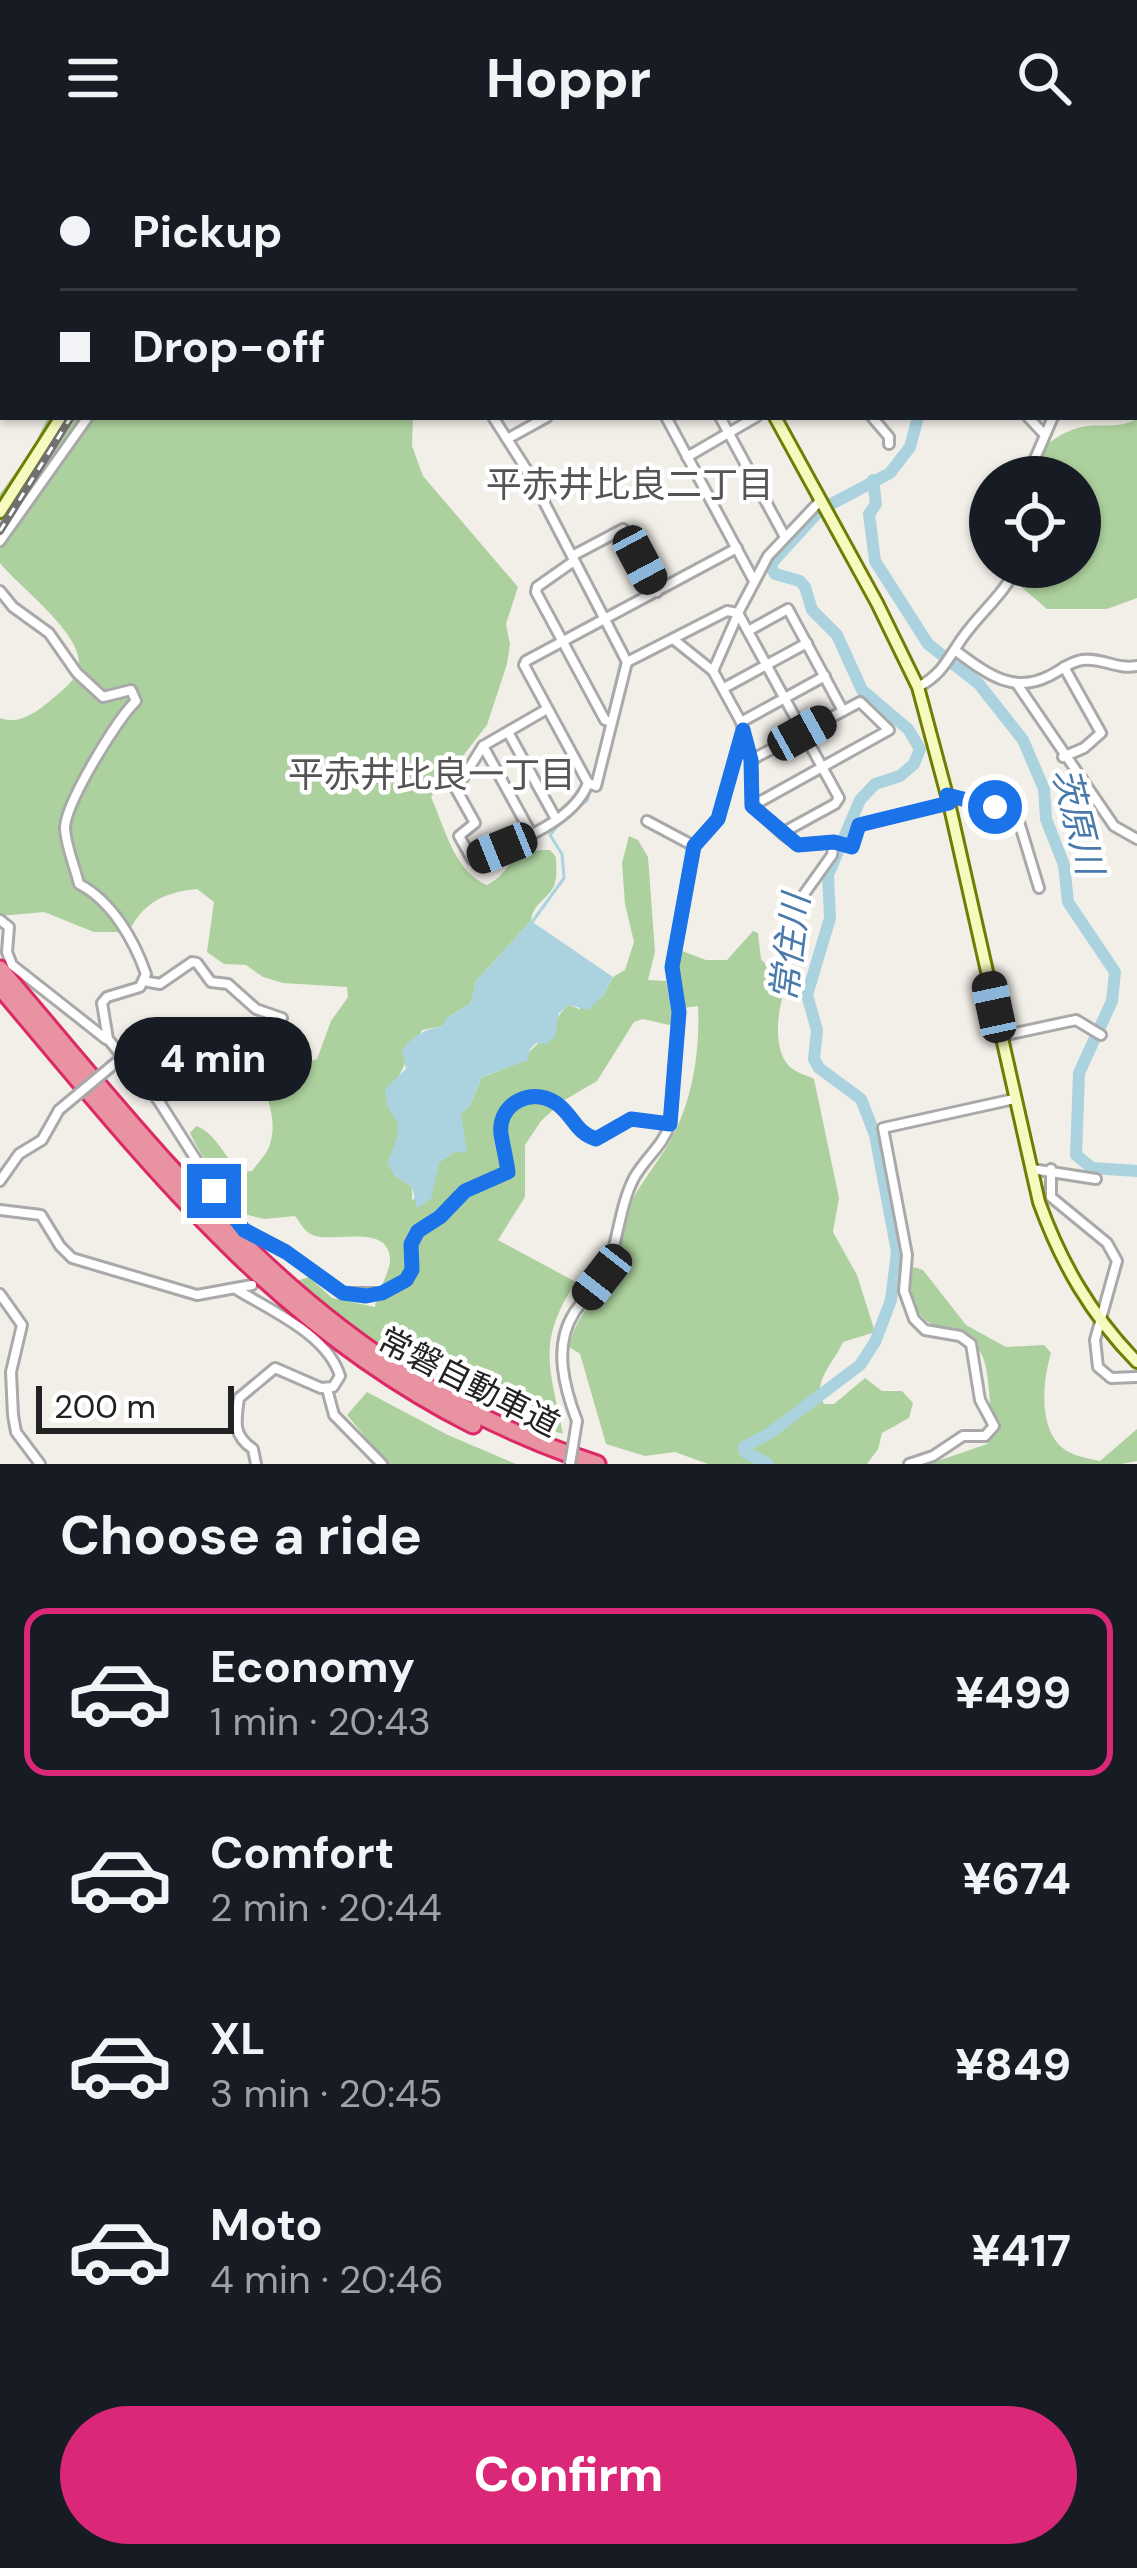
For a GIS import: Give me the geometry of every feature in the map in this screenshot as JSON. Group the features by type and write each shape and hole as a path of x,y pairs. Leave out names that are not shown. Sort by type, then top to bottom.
{"highway":[{"name":"常磐自動車道","path":"0,969 210,1212 326,1320 395,1370 476,1416 597,1464"},
{"name":"常磐自動車道","path":"0,987 182,1200 290,1306 354,1356 418,1396 473,1426 567,1464"}],"main road":[{"path":"0,512 59,420"},
{"path":"777,420 918,687 948,799 1030,1168 1056,1248 1080,1293 1137,1362"}],"street":[{"path":"0,541 86,420"},
{"path":"495,420 627,662"},
{"path":"507,439 542,420"},
{"path":"668,420 754,580"},
{"path":"722,420 786,538"},
{"path":"687,457 751,420"},
{"path":"875,420 889,437 889,444"},
{"path":"1031,420 1044,434"},
{"path":"1035,456 1051,420"},
{"path":"713,671 768,556 823,505"},
{"path":"608,722 537,587 623,529 657,592"},
{"path":"590,784 524,665 526,661 737,548"},
{"path":"918,687 946,666 1003,588"},
{"path":"0,591 13,608 49,633 77,674 104,697 131,690 135,694 136,701 89,769 65,829 80,884 96,892 115,915 146,974 140,987 107,997 102,1004 108,1040"},
{"path":"748,632 788,608 843,711"},
{"path":"547,709 483,746 456,789 475,823 459,836 472,859 545,830 582,798 627,662 727,610 738,613 838,798 782,833"},
{"path":"673,639 713,671 742,726 751,760 752,806 798,845 852,847 859,825 948,799 988,807 1013,802 1039,888"},
{"path":"724,688 807,644"},
{"path":"956,652 993,679 1017,685 1084,660 1137,666"},
{"path":"1063,758 1102,733 1064,667"},
{"path":"567,1464 577,1421 564,1378 564,1336 572,1315 602,1277 635,1175 665,1140 670,1124 679,1012 672,967 694,846 718,819 742,726 825,676"},
{"path":"1017,685 1114,826 1137,839"},
{"path":"751,760 860,702 889,730 752,806"},
{"path":"508,732 556,819"},
{"path":"483,746 532,836"},
{"path":"647,821 694,846"},
{"path":"802,897 840,843"},
{"path":"0,920 9,927 7,952 12,965 108,1040 158,1100 239,1227 350,1296 382,1293 406,1280 412,1270 411,1244 418,1231 465,1191 508,1172 500,1130 516,1101 530,1095 560,1106 583,1135 596,1139 631,1119 670,1124"},
{"path":"144,981 160,984 197,962 211,982 228,985 256,1009 282,1018 258,1048 195,1067 178,1088 158,1100"},
{"path":"1000,1036 1076,1020 1097,1032"},
{"path":"0,1180 19,1154 42,1140 59,1110 120,1058"},
{"path":"909,1464 934,1456 964,1436 985,1436 994,1426 980,1400 971,1344 960,1336 925,1330 914,1319 904,1291 907,1255 883,1128 1015,1099"},
{"path":"1030,1168 1096,1179"},
{"path":"1051,1169 1052,1197 1107,1243 1117,1261 1094,1352 1098,1367 1111,1378 1137,1377"},
{"path":"0,1210 41,1215 72,1258 197,1295 252,1285"},
{"path":"286,1274 306,1267"},
{"path":"236,1289 321,1347 340,1376 327,1389 275,1368 239,1398 236,1431 253,1449 256,1464"},
{"path":"0,1294 22,1325 11,1372 15,1426 40,1464"},
{"path":"327,1389 334,1415 382,1464"}],"green space":[{"path":"47,420 413,420 412,446 423,476 518,587 506,624 507,664 487,725 431,797 452,847 476,878 487,885 524,853 550,850 556,857 556,881 531,921 476,981 471,1003 447,1018 443,1026 422,1030 398,1078 402,1131 394,1175 412,1187 412,1201 439,1162 455,1152 461,1113 470,1106 482,1077 521,1058 569,1005 579,1009 603,996 613,977 625,970 634,942 622,863 629,836 638,840 648,857 655,952 648,980 666,981 674,1026 643,1019 634,1022 597,1081 541,1121 525,1145 525,1197 498,1240 576,1282 551,1339 551,1373 563,1434 504,1415 452,1381 404,1363 290,1283 309,1277 332,1298 375,1307 390,1261 388,1249 382,1242 361,1236 315,1236 295,1216 264,1219 244,1214 190,1133 196,1126 203,1129 242,1172 252,1171 268,1150 272,1130 269,1087 276,1078 317,1059 331,1021 348,997 347,987 283,983 246,965 224,964 207,952 214,902 197,889 156,901 129,932 94,932 44,912 0,916 0,718 20,719 39,710 68,685 79,665 71,639 0,563 0,494"},
{"path":"1137,420 1137,598 1107,609 1047,609 1022,588 1101,588 1101,456 1035,456 1060,436 1086,426"},
{"path":"753,931 758,933 761,959 786,986 779,1015 780,1048 791,1067 814,1079 839,1198 833,1232 857,1275 875,1332 843,1342 822,1380 821,1396 824,1404 834,1404 865,1378 882,1391 902,1391 913,1403 909,1418 882,1433 867,1464 708,1464 675,1452 645,1456 606,1444 580,1354 569,1347 583,1314 615,1267 626,1213 678,1126 689,1092 698,1006 683,1008 678,970 682,951 706,960 727,960"},
{"path":"914,1267 923,1270 966,1325 1006,1347 1044,1345 1051,1353 1045,1409 1060,1445 1100,1461 1137,1429 1137,1461 929,1464 987,1444 995,1426 980,1352 962,1336 923,1318 911,1287"},
{"path":"367,1392 516,1464 388,1464 347,1415"}],"water":[{"path":"531,921 613,977 588,1010 569,1005 559,1013 555,1037 547,1044 536,1043 528,1060 482,1077 470,1106 461,1113 467,1153 455,1152 439,1162 431,1199 417,1208 412,1187 394,1175 387,1163 398,1125 385,1089 406,1069 402,1050 419,1034 442,1026 471,1003 476,981"}],"waterway":[{"path":"490,420 523,472 621,661 608,716"},
{"name":"常住川","path":"768,1464 744,1447 860,1365 875,1342 891,1300 897,1252 875,1135 861,1099 819,1068 814,1059 817,1030 807,995 830,918 828,875 860,800 875,784 900,776 914,764 920,749 908,729 862,690 837,635 812,610 805,587 775,574 770,565 820,510 890,473 910,447 917,420"},
{"name":"茨原川","path":"873,480 876,504 869,514 875,561 928,644 979,684 1023,740 1044,789 1046,819 1064,865 1068,902 1115,972 1112,1001 1079,1073 1076,1155 1092,1168 1137,1171"},
{"path":"593,780 606,725"},
{"path":"575,808 587,801 591,789"},
{"path":"530,925 564,878 562,854 550,835 563,819"}],"railway":[{"path":"0,531 69,420"}],"district":[{"name":"平赤井比良二丁目","path":"630,484"},
{"name":"平赤井比良一丁目","path":"432,774"}],"route":[{"path":"214,1191 244,1230 286,1252 343,1293 366,1296 406,1280 412,1270 411,1244 418,1231 465,1191 508,1172 500,1130 516,1101 530,1095 545,1098 560,1106 583,1135 596,1139 631,1119 670,1124 679,1012 672,967 694,846 718,819 743,730 751,760 752,806 798,845 834,842 852,847 859,825 949,803 947,795 995,807"}]}
